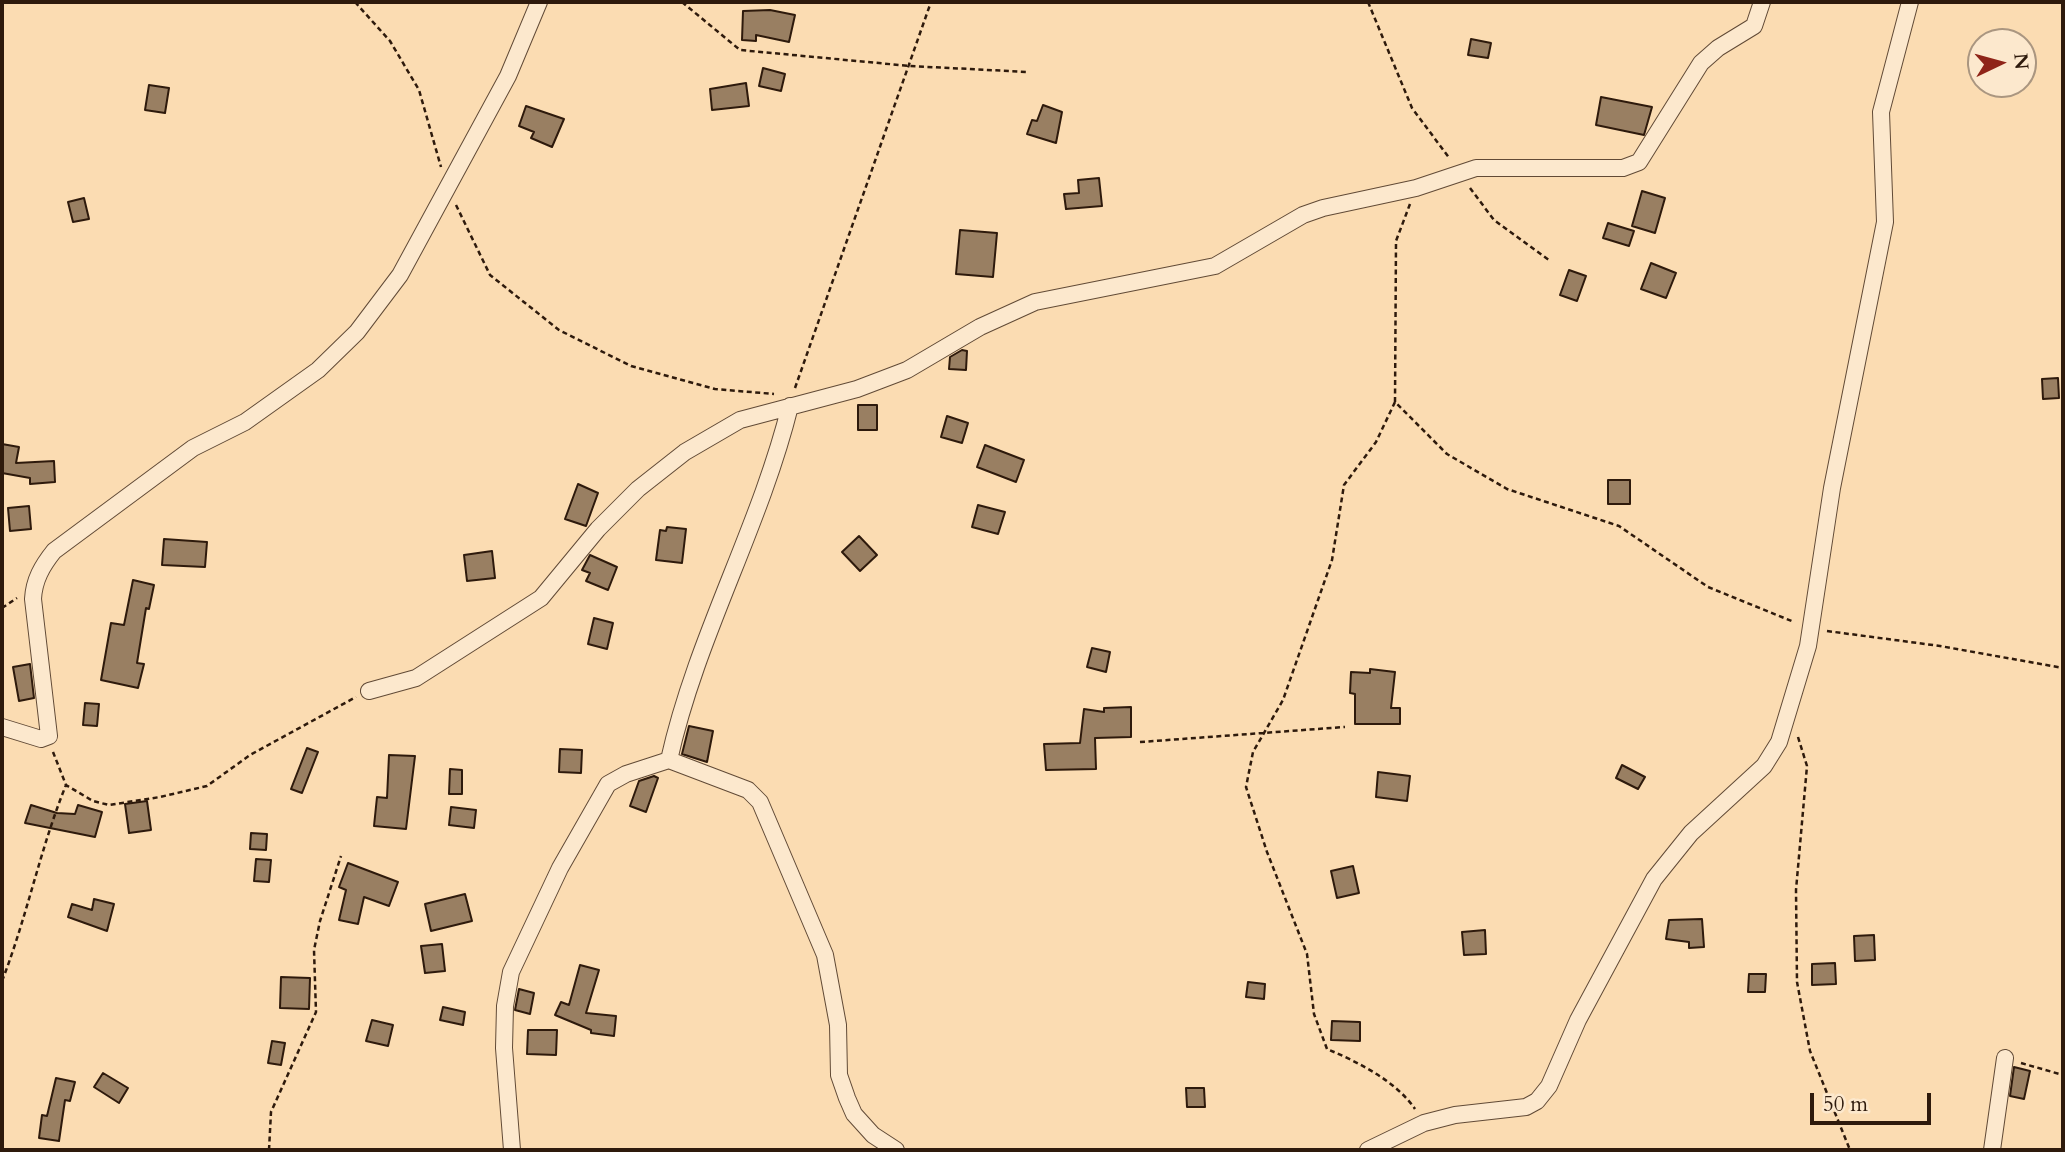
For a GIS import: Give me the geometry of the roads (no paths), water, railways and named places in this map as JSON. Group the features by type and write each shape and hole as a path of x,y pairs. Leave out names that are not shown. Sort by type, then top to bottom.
{"street":[{"path":"2,727 47,738 33,599 34,587 44,563 54,551 193,448 245,422 318,370 357,332 400,275 508,76 539,2"},
{"path":"369,691 416,678 541,598 606,521 639,489 685,452 740,420 791,400 858,389 907,370 980,327 1035,302 1107,285 1203,269 1258,243 1303,215 1416,188 1476,168 1623,167 1639,162 1701,63 1718,48 1754,26 1762,2"},
{"path":"1368,1150 1424,1123 1455,1115 1526,1107 1537,1101 1549,1086 1578,1020 1654,879 1691,833 1763,766 1779,742 1791,710 1811,628 1832,488 1885,222 1881,112 1910,2"},
{"path":"669,760 681,708 776,461 791,400"},
{"path":"512,1150 504,1048 505,1006 511,972 560,868 608,784 626,774 669,760 748,790 760,802 825,955 838,1025 839,1074 847,1098 854,1114 873,1135 896,1150"},
{"path":"1992,1150 2005,1058"}]}
